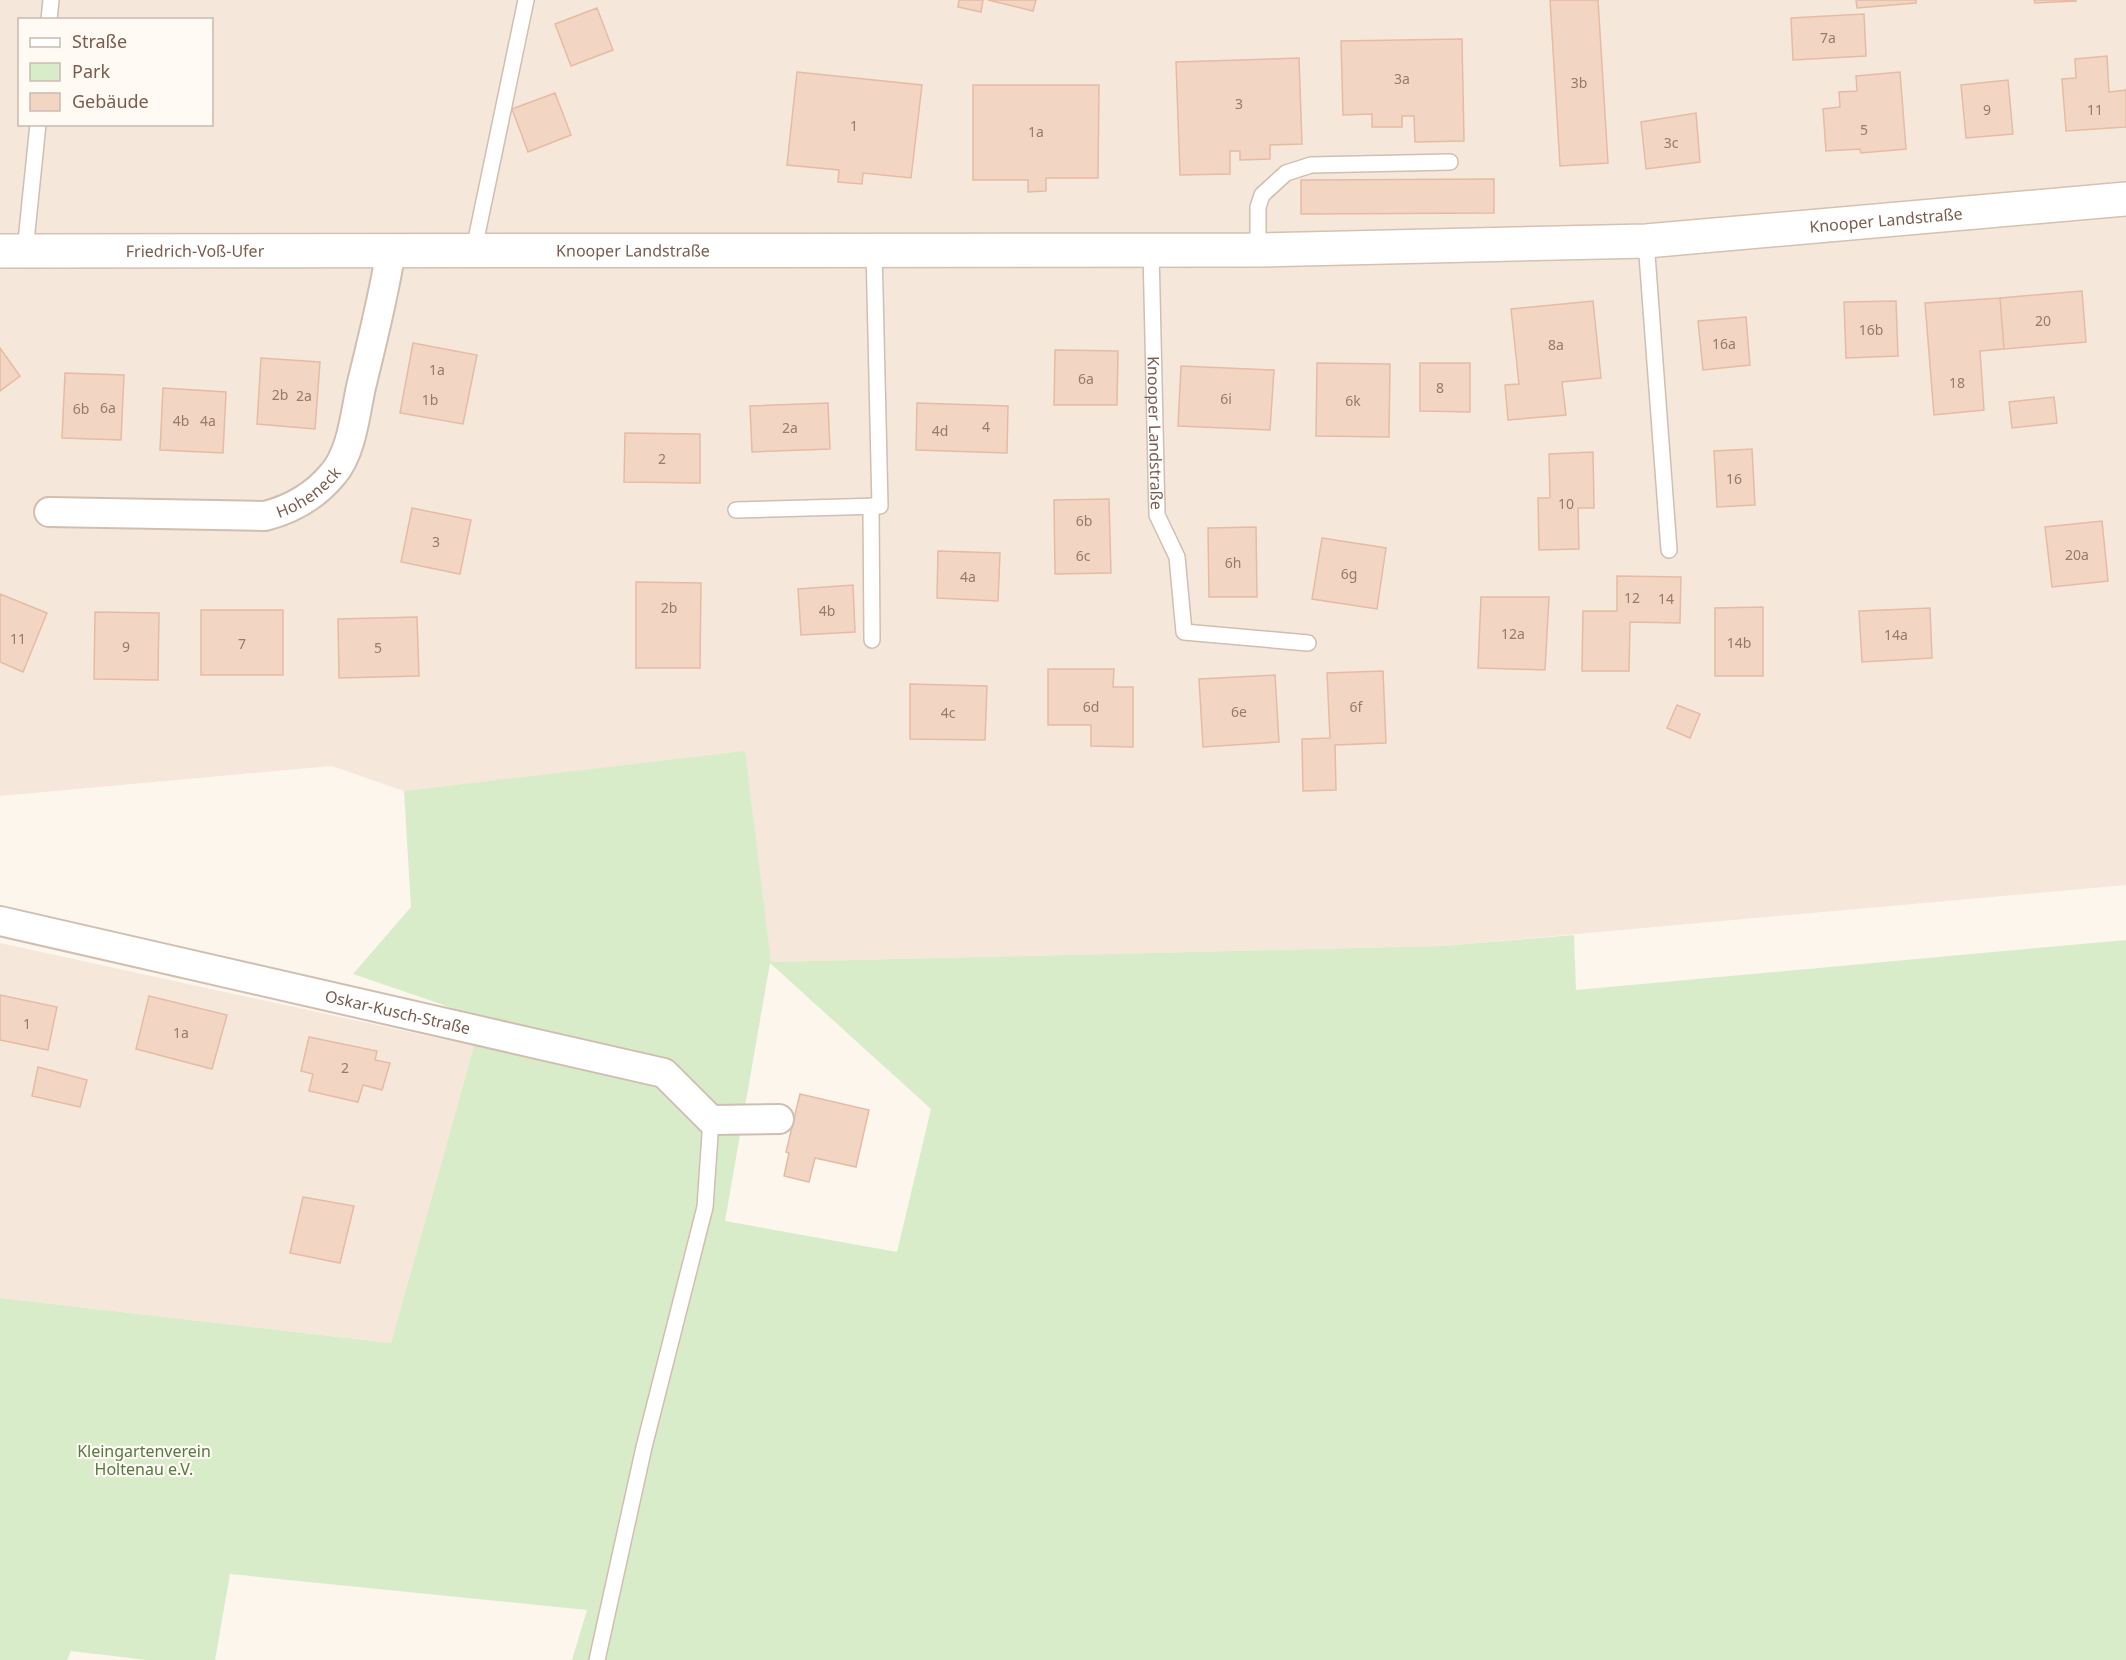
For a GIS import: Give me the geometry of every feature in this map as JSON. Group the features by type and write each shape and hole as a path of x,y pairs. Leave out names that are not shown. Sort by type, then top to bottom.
{"street":[{"name":"Knooper Landstraße","path":"391,249 1258,250 1646,241 2126,199"},
{"name":"Friedrich-Voß-Ufer","path":"12,251 391,249"},
{"name":"Hoheneck","path":"49,512 265,516 289,509 315,492 335,472 349,441 385,286 391,249"},
{"name":"Oskar-Kusch-Straße","path":"0,921 664,1073 711,1120"},
{"path":"711,1120 779,1119"}],"lane":[{"path":"49,18 51,0"},
{"path":"474,249 526,0"},
{"path":"12,251 38,126"},
{"path":"1258,250 1258,207 1262,195 1286,173 1311,165 1450,162"},
{"path":"1646,241 1669,550"},
{"path":"736,510 880,506 874,249"},
{"name":"Knooper Landstraße","path":"1151,250 1157,515 1177,557 1184,632 1308,643"},
{"path":"871,506 872,640"},
{"path":"597,1660 644,1447 705,1207 711,1120"}],"shaded area":[{"path":"0,0 2126,0 2126,885 1442,946 770,962 745,752 404,791 332,766 0,796"},
{"path":"0,943 474,1046 391,1343 0,1298"}],"green space":[{"name":"Kleingartenverein Holtenau e.V.","path":"745,751 771,962 1442,946 1574,935 1576,990 2126,940 2126,1660 572,1660 587,1610 230,1574 215,1660 147,1660 71,1651 67,1660 0,1660 0,1298 391,1343 474,1046 464,1012 353,974 411,907 404,791","holes":["770,963 931,1109 897,1252 725,1221"]}],"building":[{"path":"959,0 983,0 981,12 958,7"},
{"path":"988,0 1036,0 1033,11"},
{"path":"1550,0 1598,0 1608,163 1560,166"},
{"path":"1856,0 1916,0 1916,3 1857,8"},
{"path":"2034,0 2076,0 2076,1 2035,3"},
{"path":"597,8 613,50 571,66 555,24"},
{"path":"1864,14 1866,56 1793,60 1791,18"},
{"path":"1462,39 1464,141 1415,142 1414,116 1402,116 1402,127 1372,127 1372,114 1343,115 1341,41"},
{"path":"2107,56 2109,92 2126,90 2126,127 2066,131 2062,79 2076,78 2075,59"},
{"path":"1299,58 1302,144 1270,145 1270,159 1240,160 1240,151 1230,151 1230,174 1180,175 1176,62"},
{"path":"797,72 922,85 911,178 863,173 862,184 838,182 839,170 787,165"},
{"path":"1900,72 1906,149 1861,153 1860,149 1826,151 1823,109 1840,107 1839,92 1857,91 1856,76"},
{"path":"2008,80 2013,134 1966,138 1961,85"},
{"path":"973,85 1099,85 1098,178 1046,178 1046,191 1028,192 1028,180 973,180"},
{"path":"555,93 571,135 528,152 512,109"},
{"path":"1696,113 1700,162 1646,169 1641,122"},
{"path":"1494,179 1494,213 1301,214 1301,180"},
{"path":"2082,291 2086,342 2004,349 2000,298"},
{"path":"2000,298 2004,349 1980,351 1984,410 1934,415 1925,303"},
{"path":"1593,301 1601,378 1562,382 1566,415 1508,420 1505,385 1519,384 1511,309"},
{"path":"1896,301 1898,356 1846,358 1844,302"},
{"path":"1746,317 1750,365 1703,370 1698,321"},
{"path":"413,343 477,355 463,424 400,413"},
{"path":"0,348 20,376 0,391"},
{"path":"1055,350 1118,351 1117,405 1054,405"},
{"path":"261,358 320,362 315,429 257,424"},
{"path":"1317,363 1390,364 1389,437 1316,436"},
{"path":"1420,363 1470,363 1470,412 1420,411"},
{"path":"1181,366 1274,370 1270,430 1178,426"},
{"path":"65,373 124,375 121,440 62,438"},
{"path":"163,388 226,392 223,453 160,450"},
{"path":"2054,397 2057,423 2012,428 2009,402"},
{"path":"828,403 830,449 752,452 750,406"},
{"path":"917,403 1008,406 1007,453 916,450"},
{"path":"625,433 700,434 700,483 624,482"},
{"path":"1752,449 1755,505 1717,507 1714,451"},
{"path":"1593,452 1594,508 1578,508 1579,549 1539,550 1538,498 1550,498 1549,454"},
{"path":"1109,499 1111,573 1055,574 1054,500"},
{"path":"412,508 471,520 460,574 401,562"},
{"path":"2102,521 2108,581 2052,587 2045,527"},
{"path":"1256,527 1257,597 1209,597 1208,528"},
{"path":"1322,538 1386,548 1377,609 1312,599"},
{"path":"938,551 1000,553 998,601 937,598"},
{"path":"1617,576 1681,577 1680,623 1630,622 1629,671 1582,671 1583,611 1617,611"},
{"path":"636,582 701,583 700,668 636,668"},
{"path":"853,585 855,632 801,635 798,589"},
{"path":"0,594 47,613 23,672 0,662"},
{"path":"1481,597 1549,597 1545,670 1478,668"},
{"path":"1763,607 1763,676 1715,676 1715,608"},
{"path":"1930,608 1932,658 1862,662 1859,611"},
{"path":"201,610 283,610 283,675 201,675"},
{"path":"95,612 159,613 158,680 94,679"},
{"path":"417,617 419,676 339,678 338,619"},
{"path":"1048,669 1114,669 1113,687 1133,687 1133,747 1091,746 1091,725 1048,725"},
{"path":"1383,671 1386,743 1335,745 1336,790 1303,791 1302,739 1330,738 1327,673"},
{"path":"1275,675 1279,742 1203,747 1199,679"},
{"path":"910,684 987,686 985,740 910,739"},
{"path":"1677,705 1700,714 1690,738 1667,728"},
{"path":"0,995 57,1007 48,1050 0,1040"},
{"path":"149,996 227,1015 212,1069 136,1049"},
{"path":"309,1037 377,1051 375,1060 390,1063 382,1090 363,1085 358,1102 309,1091 313,1074 301,1071"},
{"path":"38,1067 87,1080 80,1107 32,1096"},
{"path":"800,1094 869,1110 856,1167 815,1158 809,1182 784,1176 789,1153 786,1152"},
{"path":"303,1197 354,1206 340,1263 290,1253"}]}
